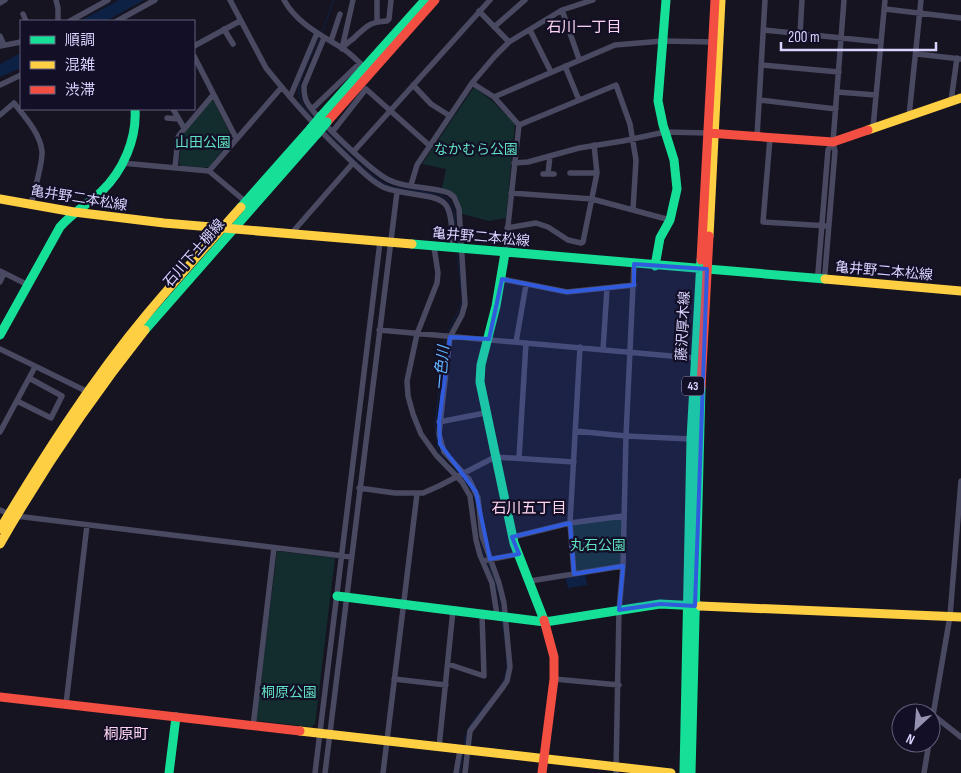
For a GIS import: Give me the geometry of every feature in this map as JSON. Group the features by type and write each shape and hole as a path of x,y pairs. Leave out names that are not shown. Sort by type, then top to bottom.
{"street":[{"path":"0,3 4,0"},
{"path":"56,0 58,20"},
{"path":"72,20 108,0"},
{"path":"119,20 155,0"},
{"path":"230,0 266,68 281,88 311,122 353,163 379,185 397,192 438,199 446,204 457,249 465,304 462,315 448,337 438,434 444,452 473,485 478,498 482,536 502,594 502,616"},
{"path":"284,0 294,14 366,68 312,109"},
{"path":"342,49 353,0"},
{"path":"377,0 378,22"},
{"path":"342,49 346,42 367,26 387,21 389,19 391,0"},
{"name":"石川下土棚線","path":"0,544 8,514 108,377 155,318 233,229 366,68 425,0"},
{"name":"石川下土棚線","path":"366,68 435,0"},
{"path":"354,151 490,0"},
{"path":"494,27 525,0"},
{"path":"412,185 414,172 430,146 472,83 490,61 509,42 562,10 584,1 593,0"},
{"path":"656,266 660,238 670,220 674,205 677,181 674,160 658,101 666,0"},
{"name":"藤沢厚木線","path":"711,134 715,0"},
{"name":"藤沢厚木線","path":"684,773 700,404 703,269 721,0"},
{"path":"757,137 765,0"},
{"path":"800,34 802,0"},
{"path":"821,280 818,272 825,226 828,150 832,142 836,109 844,0"},
{"path":"873,128 885,0"},
{"path":"910,116 921,0"},
{"path":"884,9 961,18"},
{"path":"562,10 579,59"},
{"path":"480,12 509,42"},
{"path":"23,14 26,20"},
{"path":"331,41 340,14"},
{"path":"195,45 240,21"},
{"path":"224,29 233,44"},
{"path":"530,30 551,72"},
{"path":"764,30 881,42"},
{"path":"0,36 2,45 20,42"},
{"path":"290,97 321,36"},
{"path":"321,36 304,86 306,99 312,109 354,151 388,180 443,190 454,197 459,209 457,249"},
{"path":"494,97 615,45 663,41 713,42"},
{"path":"917,54 959,58 951,101"},
{"path":"195,58 236,138"},
{"path":"762,65 839,72"},
{"path":"565,66 579,100"},
{"path":"0,85 20,75"},
{"path":"472,83 494,97 519,125 502,279 489,339 479,370 485,413 513,537 552,641 554,679 542,773"},
{"path":"519,125 616,84 626,109 636,160 633,210"},
{"path":"413,85 431,104 450,116"},
{"path":"209,171 281,88"},
{"path":"333,131 366,89 430,146"},
{"path":"837,92 876,95"},
{"path":"175,168 178,137 213,95"},
{"path":"514,163 528,162 594,145 665,132 832,142 961,98"},
{"path":"759,100 836,109"},
{"path":"0,115 14,103 31,127 40,144 42,155 31,205"},
{"path":"1,331 60,227 74,212 101,191 122,162 131,144 136,120 135,110"},
{"path":"174,110 184,128"},
{"path":"167,118 179,119"},
{"name":"石川下土棚線","path":"0,529 38,464 88,392 148,313 246,202 314,131"},
{"path":"770,138 763,222 825,226"},
{"path":"507,228 536,223 548,227 568,240 583,242 598,173 594,145"},
{"path":"548,174 550,156"},
{"path":"122,162 209,171 246,202"},
{"path":"290,235 353,163"},
{"path":"570,173 598,173"},
{"path":"315,773 342,596 352,557 378,330 397,192"},
{"path":"510,193 592,199 670,220"},
{"name":"亀井野二本松線","path":"0,199 128,220 961,291"},
{"path":"325,773 342,596 341,556 380,242"},
{"path":"434,247 438,273 437,283 417,334 407,380 410,404 418,426 428,445 443,464 457,476 470,496 476,540 508,635 509,674 503,687 472,726 456,773"},
{"path":"616,770 619,610 623,566 626,436 634,264"},
{"name":"藤沢厚木線","path":"691,773 691,439 694,358 703,269"},
{"path":"0,282 2,272 28,285"},
{"path":"502,279 567,292 634,285"},
{"path":"516,342 526,284"},
{"path":"603,350 607,288"},
{"path":"378,330 694,358"},
{"path":"519,458 526,342"},
{"path":"574,574 570,523 580,347"},
{"path":"0,349 88,392"},
{"path":"0,432 35,367"},
{"path":"17,401 51,418 62,396 29,378"},
{"path":"439,422 485,413"},
{"path":"575,431 691,439"},
{"path":"359,488 416,494 428,491 495,457 574,462"},
{"path":"935,703 950,616 961,481"},
{"path":"383,773 416,494"},
{"path":"8,514 352,557"},
{"path":"513,537 570,523 624,516"},
{"path":"66,704 87,525"},
{"path":"253,727 274,548"},
{"path":"482,561 519,554"},
{"path":"530,582 623,566"},
{"path":"342,596 545,622 660,604 961,617"},
{"path":"439,747 454,610"},
{"path":"448,664 484,676 482,614"},
{"path":"394,678 446,685"},
{"path":"554,679 619,685"},
{"path":"0,697 543,759 616,770 671,773"},
{"path":"169,773 176,717"},
{"path":"941,721 961,737"},
{"path":"464,750 465,773"},
{"path":"924,773 927,753"}],"highlighted area":[{"path":"634,264 707,269 695,606 660,604 619,610 623,566 574,574 570,523 512,537 519,554 490,559 476,492 440,444 439,422 450,337 489,339 502,279 567,292 634,285"}],"green space":[{"name":"なかむら公園","path":"474,87 491,100 515,124 506,218 489,221 462,214 456,198 442,188 446,169 422,164"},
{"name":"山田公園","path":"211,101 214,101 232,138 209,167 201,168 180,165 182,134"},
{"name":"丸石公園","path":"623,516 623,566 574,574 570,523"},
{"name":"桐原公園","path":"277,551 335,558 315,724 311,727 258,721 256,719"}],"water":[{"path":"119,0 144,0 108,20 82,20"},
{"path":"20,54 20,68 0,77 0,64"},
{"path":"585,572 587,585 568,588 565,576"}],"waterway":[{"name":"一色川","path":"322,32 334,0"},
{"name":"一色川","path":"314,117 302,104 299,88 306,66 320,38"},
{"name":"一色川","path":"325,129 356,161 382,182 397,188 440,195 447,198 454,209 457,244"},
{"name":"一色川","path":"457,253 462,296"},
{"name":"一色川","path":"447,333 462,300"},
{"name":"一色川","path":"445,339 435,424 438,450 446,462"},
{"name":"一色川","path":"451,466 459,474"},
{"name":"一色川","path":"462,476 471,489"},
{"name":"一色川","path":"473,493 485,557"},
{"name":"一色川","path":"488,563 498,592"},
{"name":"一色川","path":"499,596 501,612"},
{"name":"一色川","path":"464,746 470,725 497,692 506,672 507,653 502,621"},
{"name":"一色川","path":"460,773 463,753"}],"traffic: fast":[{"path":"321,116 425,0"},
{"path":"655,266 660,238 670,220 677,189 674,160 658,101 666,0"},
{"path":"0,335 60,227 101,192 116,174 131,143 134,132 135,110"},
{"path":"311,128 321,116"},
{"path":"317,134 327,122"},
{"path":"241,207 311,128"},
{"path":"145,330 317,134"},
{"path":"412,244 825,279"},
{"path":"505,253 496,306 481,365 480,382 514,543 544,620"},
{"path":"684,773 691,439 701,260"},
{"path":"691,773 701,387"},
{"path":"337,596 545,622 660,604 700,606"},
{"path":"169,773 176,717"}],"traffic: slow":[{"path":"709,236 721,0"},
{"path":"868,130 961,98"},
{"path":"0,199 74,212 164,223 412,244"},
{"path":"0,529 52,445 88,391 127,338 241,207"},
{"path":"825,279 961,291"},
{"path":"0,544 68,434 145,330"},
{"path":"700,606 961,617"},
{"path":"300,731 671,773"}],"traffic: jam":[{"path":"327,122 435,0"},
{"path":"701,260 715,0"},
{"path":"708,133 833,142 868,130"},
{"path":"701,387 709,236"},
{"path":"542,773 554,679 554,657 544,620"},
{"path":"0,697 300,731"}],"district":[{"name":"石川一丁目","path":"584,27"},
{"name":"石川五丁目","path":"529,508"},
{"name":"桐原町","path":"126,734"}]}
